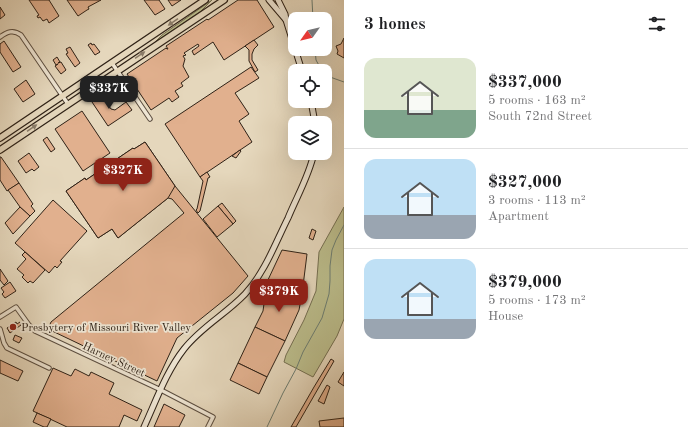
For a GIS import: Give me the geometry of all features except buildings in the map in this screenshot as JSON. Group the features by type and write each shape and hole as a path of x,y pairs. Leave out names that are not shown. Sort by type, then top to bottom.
{"main road":[{"path":"0,138 206,0"},
{"path":"0,150 224,0"},
{"path":"269,0 286,20"},
{"path":"278,0 283,8 300,64"},
{"path":"144,427 172,367 187,345 200,332 238,301 257,280 267,263 307,175 312,160"}],"street":[{"path":"0,37 12,31 21,35 68,104"},
{"path":"112,63 150,119"},
{"name":"Harney Street","path":"0,317 16,307 35,331 161,390 213,417 208,427"},
{"path":"0,329 5,346 49,368"}],"green space":[{"path":"212,0 200,12 154,43 162,35"},
{"path":"344,207 344,319 337,336 313,377 284,362 316,291 319,252"}],"waterway":[{"path":"312,0 313,12"},
{"path":"316,56 318,64"},
{"path":"332,78 344,82"},
{"path":"267,427 303,352 322,318 329,294 332,250 344,225"}],"place":[{"name":"Presbytery of Missouri River Valley","path":"13,327"}]}
